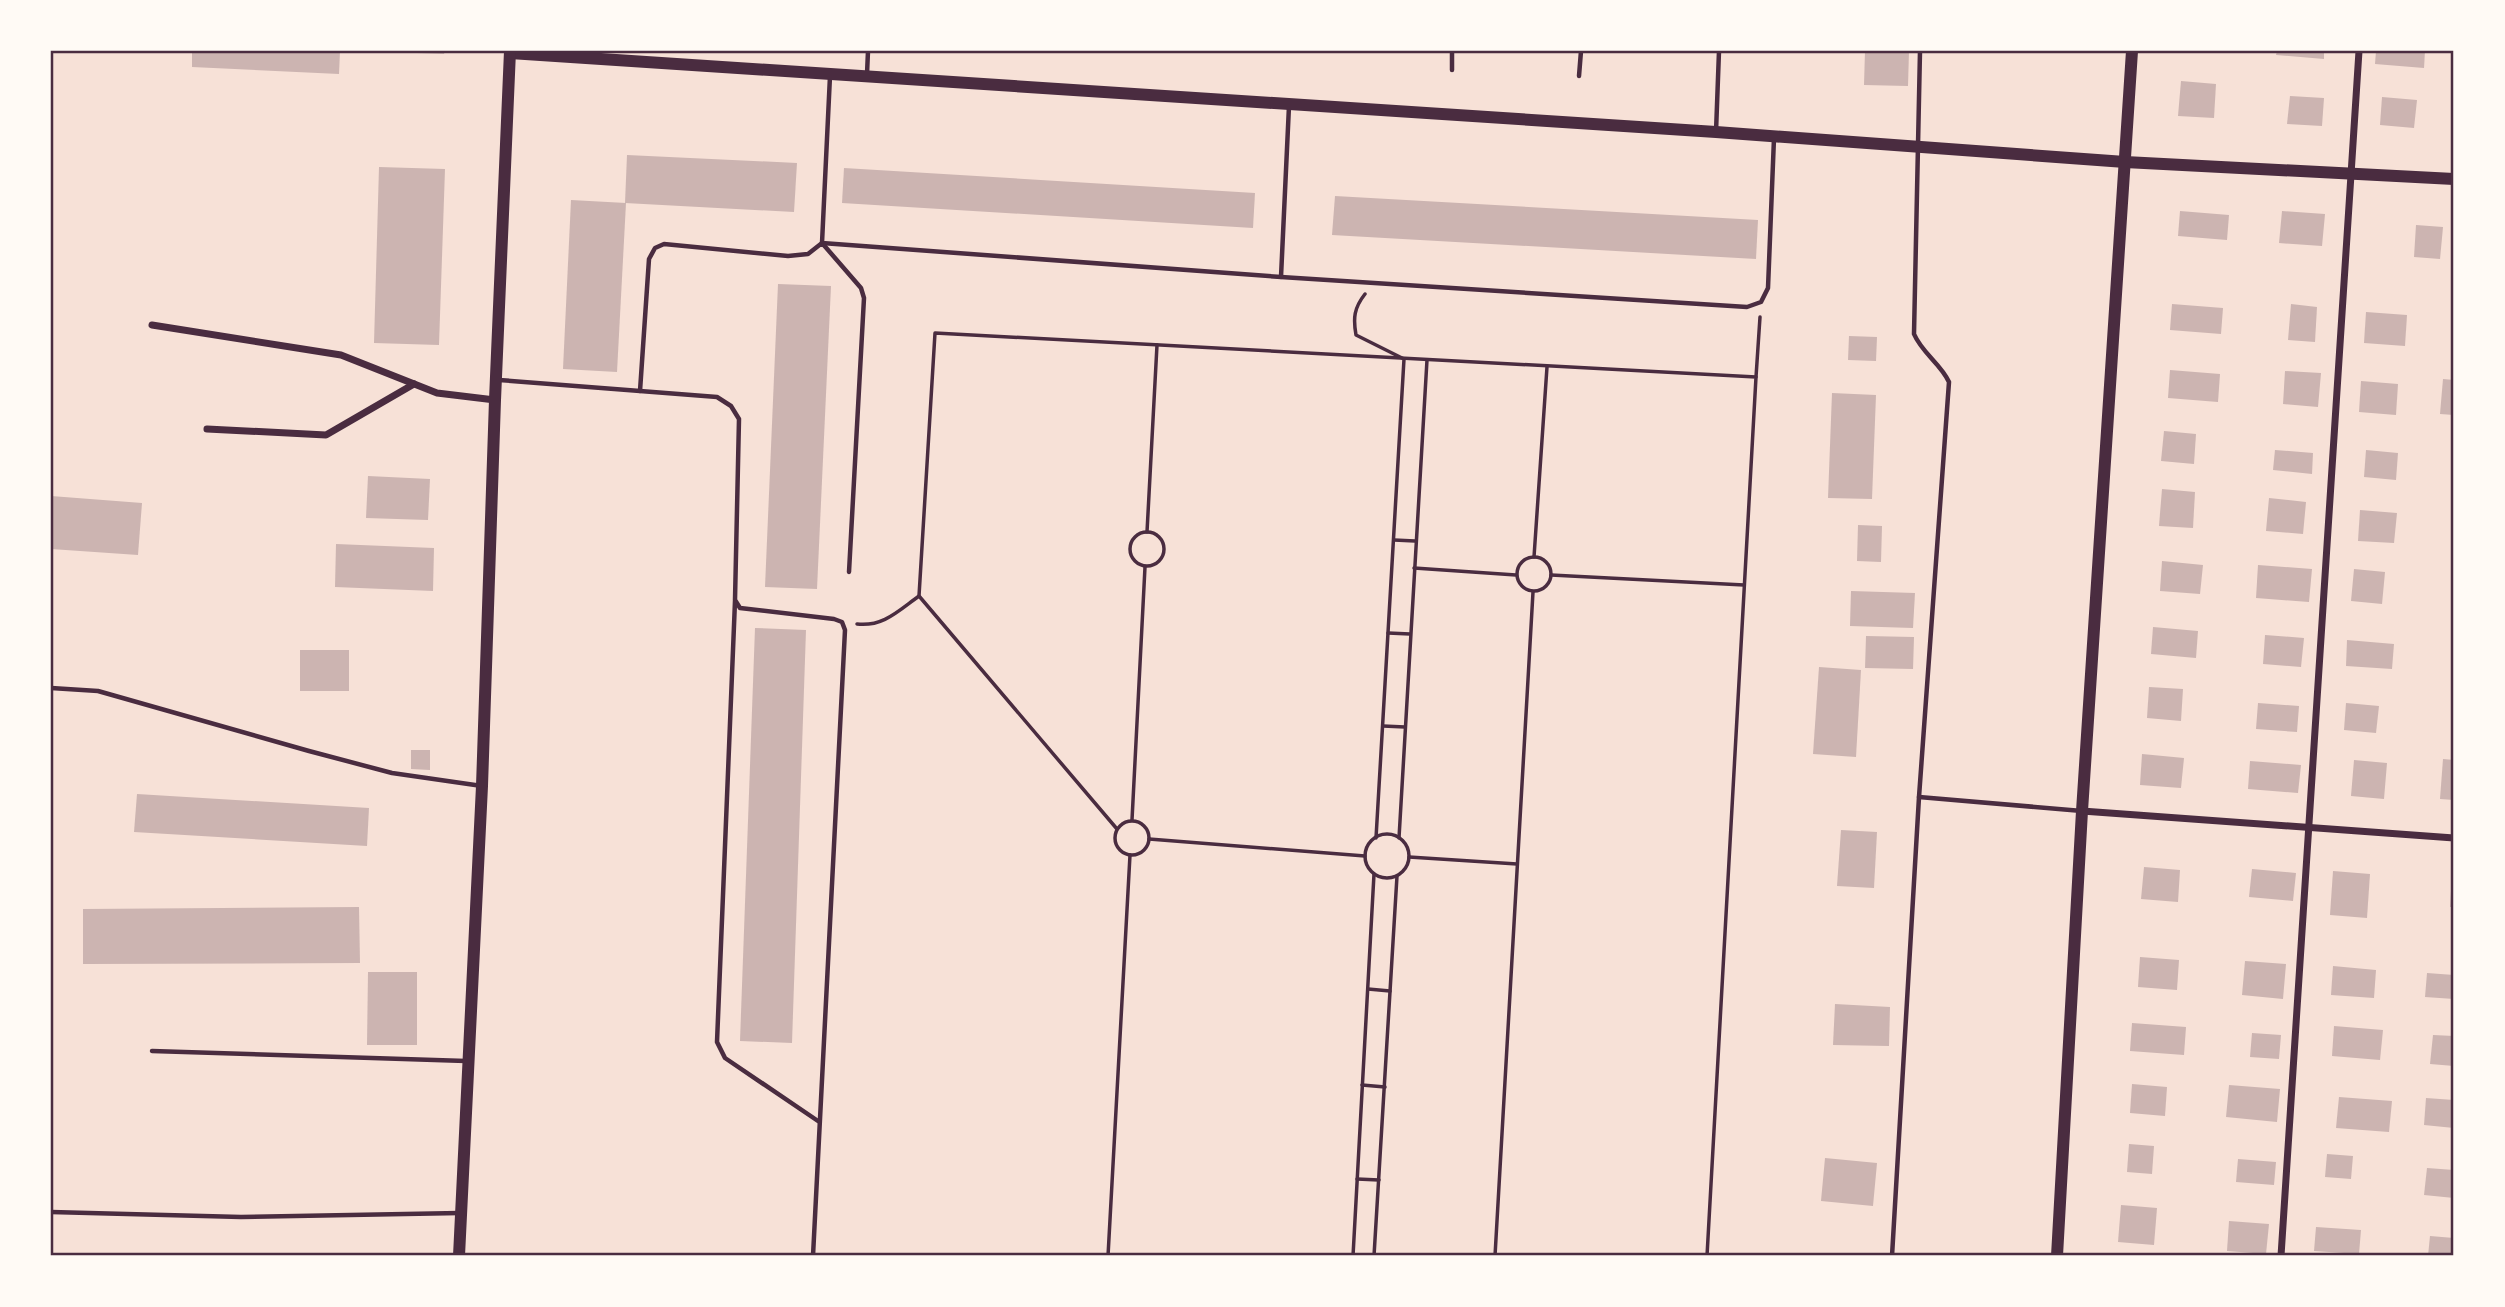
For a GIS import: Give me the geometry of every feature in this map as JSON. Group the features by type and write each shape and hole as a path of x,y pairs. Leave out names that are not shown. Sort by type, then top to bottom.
{"street":[{"path":"2057,1256 2082,811 2132,51"},
{"path":"2281,1256 2359,51"},
{"path":"459,1256 482,786 510,52 1716,132 2124,162 2454,179"},
{"path":"152,325 341,355 437,393 495,400"},
{"path":"207,429 326,435 414,384"},
{"path":"2082,811 2454,838"}],"lane":[{"path":"867,75 868,51"},
{"path":"1452,51 1452,70"},
{"path":"1579,76 1581,51"},
{"path":"1716,132 1720,51"},
{"path":"1892,1256 1919,797 1949,382 1919,345 1914,334 1920,51"},
{"path":"830,74 822,243 861,288 864,298 849,572"},
{"path":"1281,277 1290,104"},
{"path":"640,391 649,260 655,248 664,244 788,256 808,254 822,243 1281,277 1747,307 1761,302 1768,288 1774,137"},
{"path":"497,379 716,397 731,406 739,419 735,600 717,1042 725,1058 819,1122"},
{"path":"735,600 740,608 750,610 834,619 842,622 845,630 813,1256"},
{"path":"51,688 98,691 393,773 482,786"},
{"path":"1919,797 2082,811"},
{"path":"152,1051 468,1061"},
{"path":"51,1212 241,1217 461,1213"}],"path":[{"path":"1375,283 1357,304 1353,317 1356,335 1404,359"},
{"path":"1707,1256 1761,302"},
{"path":"1117,829 919,596 935,333 1756,377"},
{"path":"1147,532 1157,345"},
{"path":"1376,838 1404,359"},
{"path":"1399,838 1427,360"},
{"path":"1534,557 1547,366"},
{"path":"1147,532 1158,536 1164,550 1156,564 1146,566 1135,562 1129,551 1132,540 1147,532"},
{"path":"1394,540 1416,541"},
{"path":"1534,557 1545,561 1551,575 1548,586 1533,592 1520,584 1517,575 1520,564 1534,557"},
{"path":"1132,820 1146,566"},
{"path":"1414,568 1517,575"},
{"path":"1551,575 1744,585"},
{"path":"1495,1256 1533,592"},
{"path":"842,622 870,626 883,623 919,596"},
{"path":"1388,633 1410,634"},
{"path":"1383,726 1405,727"},
{"path":"1132,820 1146,828 1149,839 1145,849 1141,853 1130,855 1119,851 1116,846 1117,829 1121,824 1132,820"},
{"path":"1386,834 1399,838 1405,844 1409,857 1405,870 1397,876 1386,878 1374,874 1368,867 1365,856 1368,846 1376,838 1386,834"},
{"path":"1149,839 1365,856"},
{"path":"1108,1256 1130,855"},
{"path":"1409,857 1517,864"},
{"path":"1353,1256 1374,874"},
{"path":"1374,1256 1397,876"},
{"path":"1368,989 1390,991"},
{"path":"1362,1085 1385,1087"},
{"path":"1357,1179 1379,1180"}],"building":[{"path":"192,51 340,51 339,74 192,67"},
{"path":"417,51 445,51 444,54"},
{"path":"1865,51 1909,51 1908,86 1864,85"},
{"path":"2277,51 2324,51 2324,59 2276,55"},
{"path":"2376,51 2425,51 2424,68 2375,64"},
{"path":"2181,81 2216,84 2214,118 2178,116"},
{"path":"2290,96 2324,98 2322,126 2287,124"},
{"path":"2382,97 2417,100 2414,128 2380,125"},
{"path":"627,155 797,163 794,212 625,203"},
{"path":"379,167 445,169 439,345 374,343"},
{"path":"844,168 1255,193 1253,228 842,203"},
{"path":"1335,196 1758,220 1756,259 1332,235"},
{"path":"571,200 626,203 617,372 563,369"},
{"path":"2180,211 2229,215 2227,240 2178,236"},
{"path":"2282,211 2325,214 2322,246 2279,243"},
{"path":"2416,225 2443,227 2440,259 2414,257"},
{"path":"778,284 831,286 817,589 765,587"},
{"path":"2172,304 2223,308 2221,334 2170,330"},
{"path":"2291,304 2317,307 2315,342 2288,340"},
{"path":"2366,312 2407,315 2405,346 2364,343"},
{"path":"1849,336 1877,337 1876,361 1848,360"},
{"path":"2170,370 2220,374 2218,402 2168,398"},
{"path":"2285,371 2321,373 2318,407 2283,404"},
{"path":"2443,379 2454,380 2454,415 2440,414"},
{"path":"2361,381 2398,384 2396,415 2359,412"},
{"path":"1832,393 1876,395 1872,499 1828,498"},
{"path":"2164,431 2196,434 2194,464 2161,461"},
{"path":"2275,450 2313,453 2312,474 2273,470"},
{"path":"2366,450 2398,453 2396,480 2364,477"},
{"path":"368,476 430,479 428,520 366,518"},
{"path":"2162,489 2195,492 2193,528 2159,526"},
{"path":"51,496 142,503 138,555 51,549"},
{"path":"2269,498 2306,502 2303,534 2266,531"},
{"path":"2360,510 2397,513 2394,543 2358,541"},
{"path":"1858,525 1882,526 1881,562 1857,561"},
{"path":"336,544 434,548 433,591 335,587"},
{"path":"2162,561 2203,565 2200,594 2160,591"},
{"path":"2258,565 2312,569 2309,602 2256,598"},
{"path":"2354,569 2385,572 2382,604 2351,601"},
{"path":"1851,591 1915,593 1913,628 1850,626"},
{"path":"2153,627 2198,631 2196,658 2151,654"},
{"path":"755,628 806,630 792,1043 740,1041"},
{"path":"2265,635 2304,638 2301,667 2263,664"},
{"path":"1866,636 1914,637 1913,669 1865,668"},
{"path":"2347,640 2394,644 2392,669 2346,666"},
{"path":"300,650 349,650 349,691 300,691"},
{"path":"1819,667 1861,670 1856,757 1813,754"},
{"path":"2149,687 2183,689 2181,721 2147,718"},
{"path":"2258,703 2299,706 2297,732 2256,729"},
{"path":"2346,703 2379,706 2376,733 2344,730"},
{"path":"411,750 430,750 430,770 411,769"},
{"path":"2142,754 2184,758 2181,788 2140,785"},
{"path":"2443,759 2454,760 2454,800 2440,799"},
{"path":"2354,760 2387,763 2384,799 2351,796"},
{"path":"2250,761 2301,765 2298,793 2248,789"},
{"path":"137,794 369,808 367,846 134,832"},
{"path":"1841,830 1877,832 1874,888 1837,886"},
{"path":"2144,867 2180,870 2178,902 2141,899"},
{"path":"2252,869 2296,873 2293,901 2249,897"},
{"path":"2333,871 2370,874 2367,918 2330,915"},
{"path":"2452,874 2454,907 2450,907"},
{"path":"359,907 360,963 83,964 83,909"},
{"path":"2140,957 2179,960 2177,990 2138,987"},
{"path":"2245,961 2286,964 2283,999 2242,995"},
{"path":"2333,966 2376,970 2374,998 2331,995"},
{"path":"368,972 417,972 417,1045 367,1045"},
{"path":"2427,973 2454,975 2454,999 2425,997"},
{"path":"1835,1004 1890,1007 1889,1046 1833,1045"},
{"path":"2132,1023 2186,1027 2184,1055 2130,1051"},
{"path":"2334,1026 2383,1030 2380,1060 2332,1056"},
{"path":"2252,1033 2281,1035 2279,1059 2250,1057"},
{"path":"2433,1035 2454,1036 2454,1066 2430,1064"},
{"path":"2132,1084 2167,1087 2165,1116 2130,1113"},
{"path":"2229,1085 2280,1089 2277,1122 2226,1117"},
{"path":"2339,1097 2392,1101 2389,1132 2336,1128"},
{"path":"2426,1098 2454,1100 2454,1128 2424,1125"},
{"path":"2129,1144 2154,1146 2152,1174 2127,1172"},
{"path":"2327,1154 2353,1156 2351,1179 2325,1177"},
{"path":"1825,1158 1877,1163 1873,1206 1821,1201"},
{"path":"2238,1159 2276,1162 2274,1185 2236,1182"},
{"path":"2427,1168 2454,1170 2454,1198 2424,1195"},
{"path":"2121,1205 2157,1208 2154,1245 2118,1242"},
{"path":"2229,1221 2269,1224 2266,1254 2227,1251"},
{"path":"2316,1227 2361,1230 2359,1254 2314,1251"},
{"path":"2430,1236 2454,1238 2454,1256 2428,1256"},
{"path":"1829,1253 1864,1254 1864,1256 1829,1256"}]}
